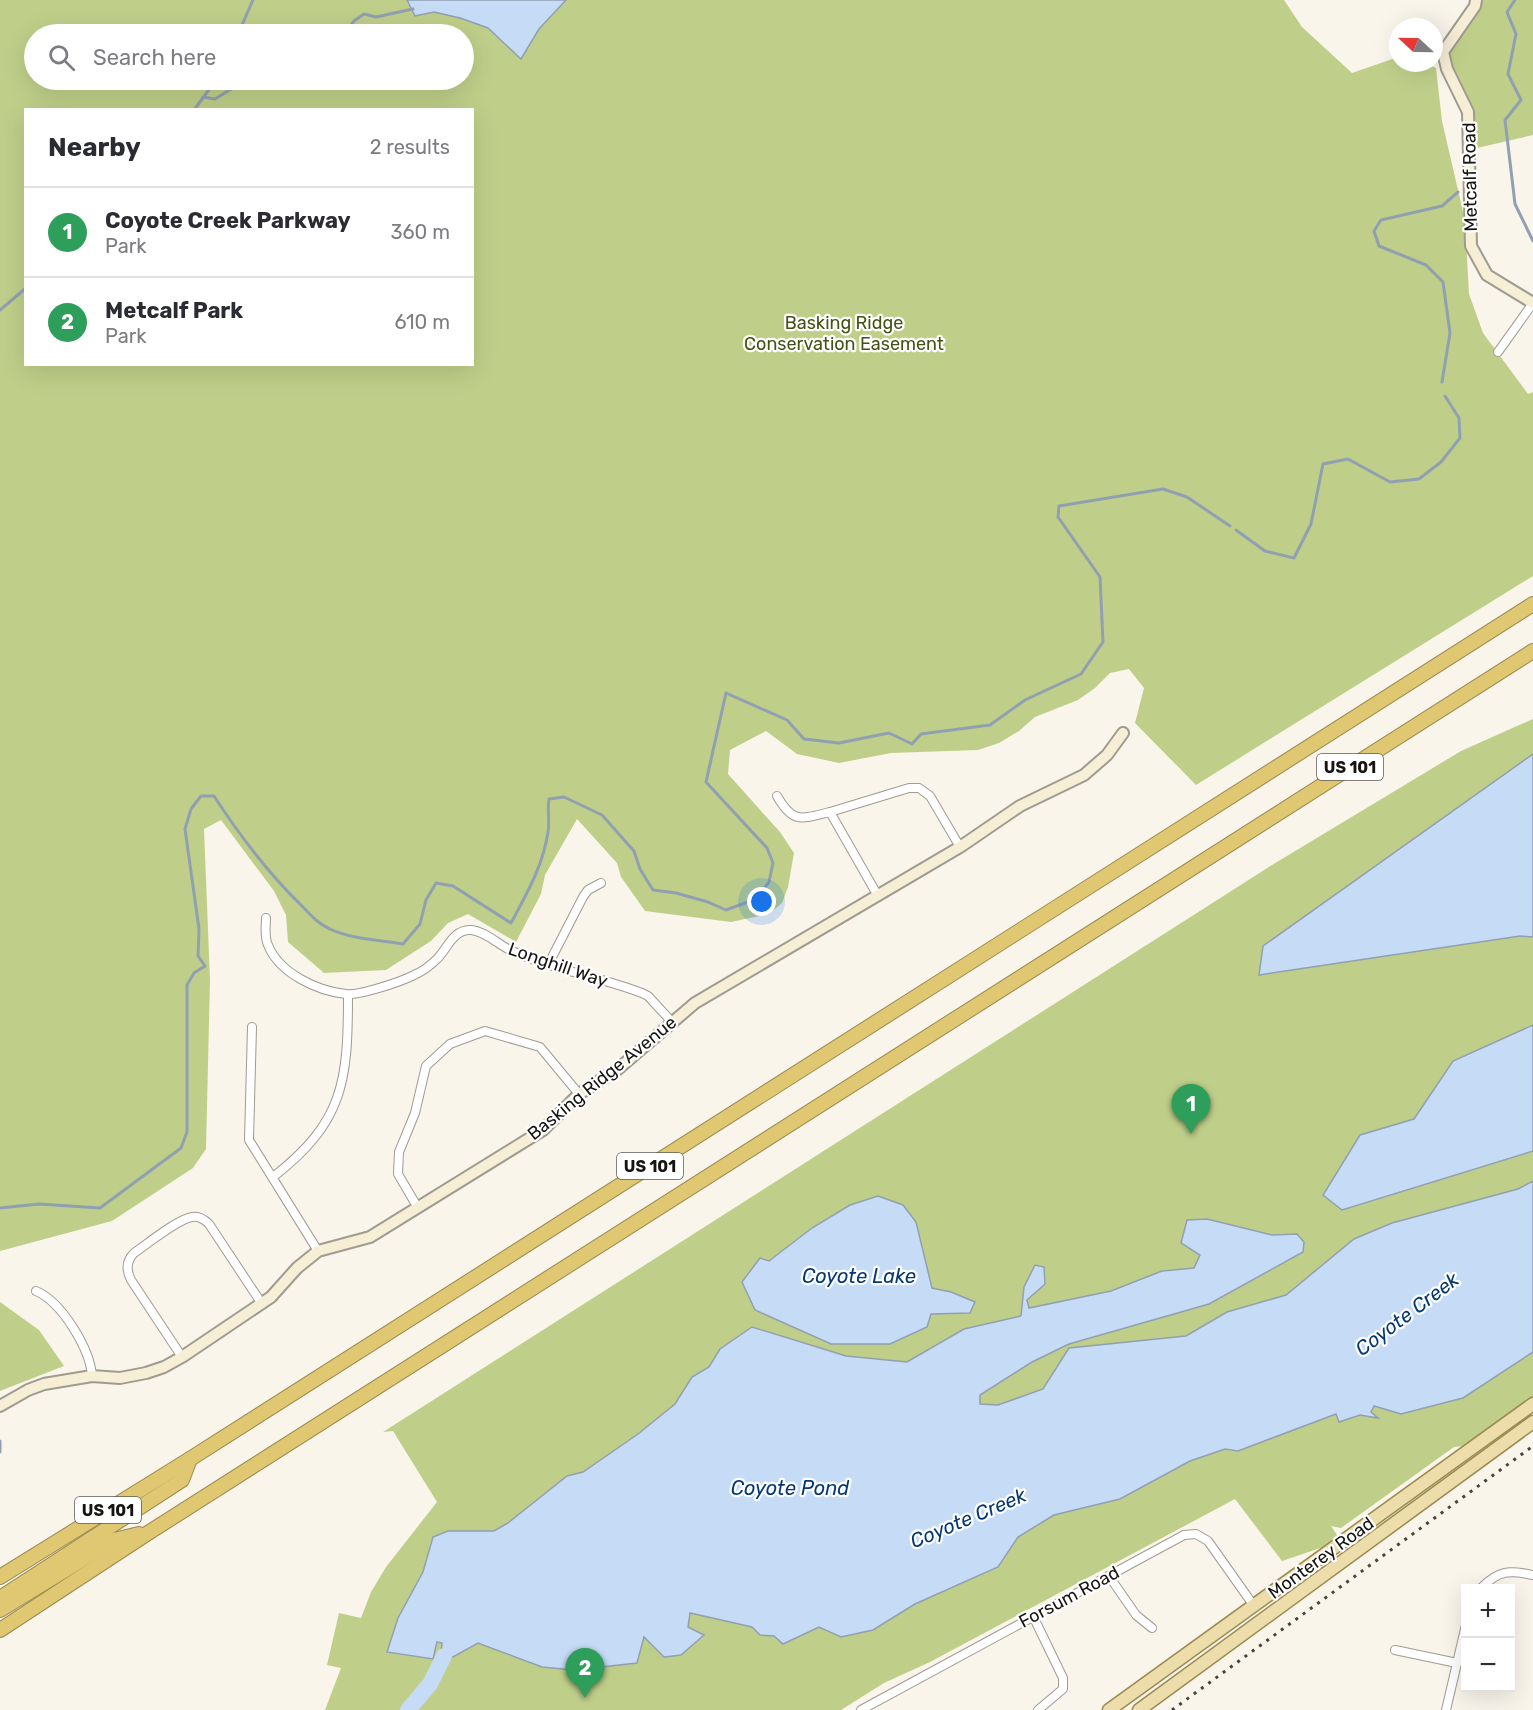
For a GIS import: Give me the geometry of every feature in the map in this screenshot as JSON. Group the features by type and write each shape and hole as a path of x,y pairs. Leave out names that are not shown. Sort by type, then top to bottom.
{"highway":[{"name":"US 101","path":"0,1577 190,1459 1533,604"},
{"name":"US 101","path":"0,1630 148,1533 1533,651"},
{"path":"0,1598 182,1480 190,1459"},
{"path":"0,1610 114,1540 148,1533"}],"main road":[{"name":"Monterey Road","path":"1109,1710 1533,1404"},
{"name":"Monterey Road","path":"1139,1710 1533,1422"}],"street":[{"name":"Metcalf Road","path":"1476,0 1475,6 1443,52 1447,69 1468,112 1471,246 1487,275 1533,303"},
{"path":"1498,352 1533,303"},
{"name":"Basking Ridge Avenue","path":"4,1403 44,1384 92,1376 120,1378 146,1373 165,1367 182,1357 262,1304 307,1258 318,1251 370,1237 543,1130 579,1094 618,1069 695,1003 960,847 1020,806 1084,775 1107,755 1123,733"},
{"path":"777,796 786,812 804,818 909,788 919,788 930,795 960,847"},
{"path":"830,812 878,896"},
{"path":"548,965 583,897 588,890 601,883"},
{"path":"266,918 268,946 273,955 288,970 316,986 348,995 345,1071 335,1104 315,1139 291,1164 273,1177"},
{"name":"Longhill Way","path":"348,995 411,977 427,968 440,956 456,935 470,930 479,932 522,956 642,993 648,996 672,1022"},
{"path":"252,1027 248,1136 251,1145 318,1251"},
{"path":"418,1208 398,1174 399,1152 415,1113 426,1066 450,1044 484,1031 540,1047 579,1094"},
{"path":"182,1357 127,1273 129,1258 134,1253 184,1220 197,1217 204,1219 262,1304"},
{"path":"36,1291 57,1306 88,1357 92,1376"},
{"name":"Forsum Road","path":"861,1710 1184,1535 1196,1534 1208,1541 1254,1606"},
{"path":"1485,1584 1491,1578 1509,1570 1533,1575"},
{"path":"1109,1576 1136,1616 1152,1628"},
{"path":"1033,1616 1063,1678 1063,1689 1038,1710"},
{"path":"1446,1710 1463,1638"},
{"path":"1395,1650 1456,1663"}],"green space":[{"name":"Basking Ridge Conservation Easement","path":"0,0 1284,0 1302,27 1352,73 1389,60 1389,72 1436,72 1442,121 1465,220 1469,294 1483,333 1528,394 1533,392 1533,576 1196,785 1135,723 1144,688 1129,669 1110,673 1078,700 1035,717 1019,731 999,743 978,750 891,753 839,763 797,754 766,731 730,750 728,774 780,832 794,853 788,887 782,903 769,914 731,922 645,911 621,877 617,863 577,819 545,875 541,894 516,942 468,914 448,923 431,941 386,970 324,973 288,942 286,915 274,891 221,820 204,829 210,980 206,1149 193,1168 112,1221 0,1251"},
{"path":"1479,0 1533,0 1533,135 1477,148 1469,100 1448,55"},
{"path":"1533,719 1533,1403 1474,1445 1454,1447 1341,1528 1331,1526 1341,1541 1282,1561 1235,1499 930,1662 884,1683 841,1710 325,1710 341,1668 327,1665 339,1613 361,1618 371,1592 386,1567 437,1502 393,1431 383,1432 1272,865 1461,751"},
{"path":"0,1302 39,1330 64,1366 0,1391"}],"water":[{"path":"407,0 566,0 539,29 521,59 488,28 434,12 415,16"},
{"path":"1533,754 1533,937 1520,936 1259,975 1263,946"},
{"path":"1533,1025 1533,1151 1342,1210 1323,1195 1360,1135 1414,1119 1453,1061"},
{"name":"Coyote Pond","path":"1533,1181 1533,1352 1463,1398 1401,1414 1374,1406 1371,1412 1378,1418 1360,1415 1339,1422 1336,1414 1238,1451 1225,1449 1190,1461 1120,1499 1054,1515 1018,1537 998,1567 915,1604 873,1630 841,1637 819,1627 783,1644 774,1636 760,1635 752,1627 690,1613 688,1627 704,1635 681,1655 664,1657 644,1637 637,1663 574,1670 542,1667 478,1643 453,1657 441,1655 442,1643 437,1642 433,1659 387,1652 398,1618 423,1572 433,1537 448,1531 494,1531 508,1523 567,1476 583,1472 638,1434 675,1404 692,1377 709,1367 720,1349 752,1327 846,1356 907,1362 964,1329 1021,1316 1024,1287 1035,1265 1044,1267 1045,1284 1027,1300 1029,1308 1111,1291 1162,1271 1194,1268 1200,1255 1181,1243 1187,1220 1207,1219 1272,1235 1297,1234 1304,1242 1303,1252 1209,1304 1069,1344 1032,1362 980,1395 980,1404 998,1405 1043,1389 1069,1348 1186,1336 1227,1312 1286,1295 1354,1239 1392,1223 1518,1189"},
{"name":"Coyote Lake","path":"878,1196 903,1205 916,1222 932,1288 951,1292 975,1302 970,1313 931,1314 927,1327 890,1344 831,1344 755,1310 742,1282 760,1258 769,1261 812,1228 850,1205"}],"waterway":[{"path":"242,24 253,0"},
{"path":"1515,0 1507,12 1516,34 1508,74 1521,100 1505,120 1515,204 1533,241"},
{"path":"352,24 364,14 376,17 413,9"},
{"path":"195,108 209,90"},
{"path":"203,97 215,99 230,90"},
{"path":"1442,382 1450,333 1443,282 1426,265 1379,246 1374,231 1381,220 1442,206 1458,192"},
{"path":"0,310 24,290"},
{"path":"1236,530 1265,551 1294,558 1311,524 1323,464 1348,459 1390,482 1419,479 1441,462 1460,438 1459,418 1445,396"},
{"path":"0,1208 39,1204 100,1208 181,1148 187,1132 187,985 194,973 205,966 198,956 199,929 185,829 191,809 201,796 214,796 265,867 314,918 330,929 356,937 403,944 420,924 426,900 436,883 453,886 511,923 534,879 546,844 549,828 549,799 564,797 602,815 634,851 640,869 653,890 676,893 726,910 756,899 769,882 773,863 767,848 706,782 726,693 787,720 804,739 839,743 889,733 912,744 921,734 990,725 1025,700 1081,674 1103,642 1100,577 1058,517 1059,506 1163,489 1187,497 1230,526"},
{"path":"0,1441 0,1452"},
{"name":"Coyote Creek","path":"408,1710 430,1684 444,1656"}],"railway":[{"path":"1172,1710 1533,1446"}],"place":[{"name":"Coyote Creek Parkway","path":"1191,1134"},
{"name":"Metcalf Park","path":"585,1698"}]}
